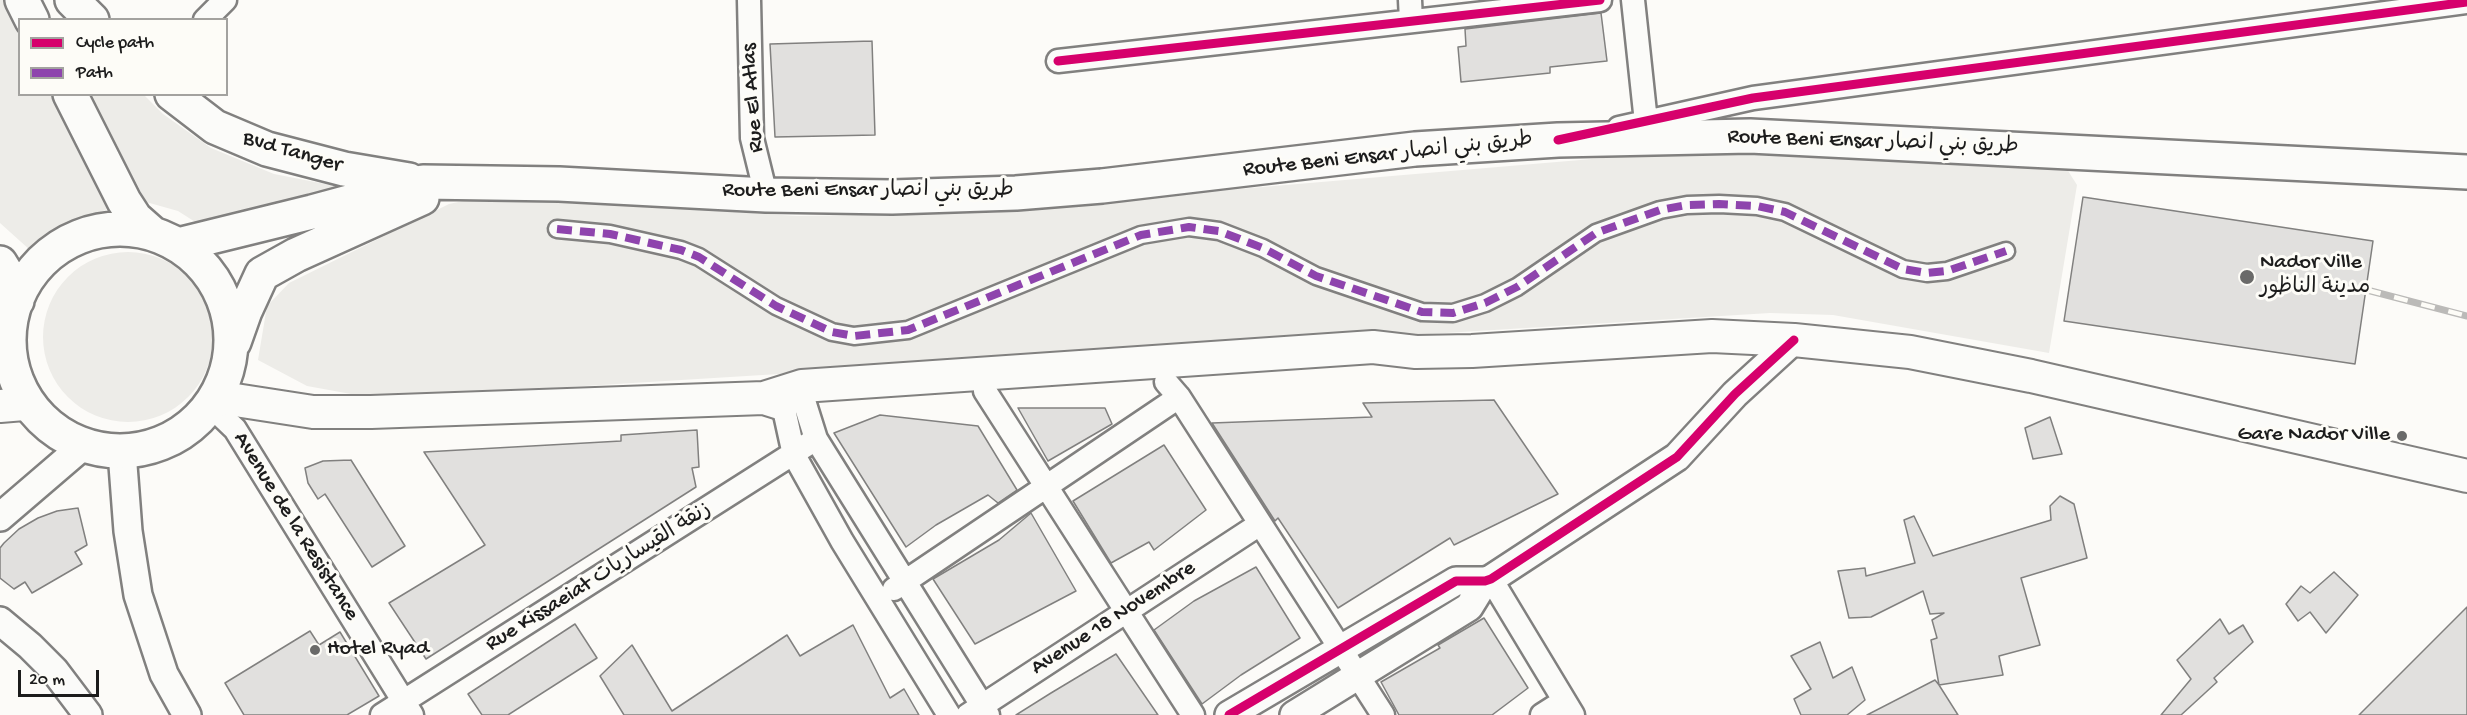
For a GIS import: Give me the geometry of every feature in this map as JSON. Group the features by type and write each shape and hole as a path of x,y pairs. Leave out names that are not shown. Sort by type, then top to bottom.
{"main road":[{"path":"22,0 31,18"},
{"path":"72,0 90,18"},
{"path":"71,96 124,201 135,218 195,257 208,272 227,309 232,350"},
{"name":"Bvd Tanger","path":"175,96 215,127 267,149 344,169 439,183"},
{"name":"Route Beni Ensar طريق بني انصار","path":"165,239 312,212 439,183 559,184 766,195 892,197 1016,193 1102,186 1415,149 1558,140 1750,136 2467,171"},
{"name":"Route Beni Ensar طريق بني انصار","path":"213,401 226,374 232,350 262,274 271,267 439,183"},
{"path":"165,239 132,229 111,229 91,233 72,240 54,251 38,265 26,282 11,322 12,405 84,445 122,452 147,449 171,439 193,425 213,401 334,413 786,397 1172,389 1373,365 1396,361 1416,352"},
{"path":"0,263 8,276 17,301"},
{"path":"786,397 1373,346 1416,352 1712,336 1794,340 1910,352 2031,376 2467,476"}],"street":[{"path":"207,18 225,0"},
{"name":"Rue El Atlas","path":"749,0 752,138 766,195"},
{"path":"1058,61 1410,11 1600,0"},
{"path":"1633,0 1646,122"},
{"path":"1558,140 1753,98 2467,2"},
{"path":"557,229 610,234 681,250 699,257 785,310 832,332 854,336 908,330 1141,235 1188,227 1219,231 1263,248 1316,276 1422,312 1453,312 1485,303 1517,287 1596,233 1660,210 1687,205 1757,206 1785,212 1903,269 1927,273 1947,271 2006,251"},
{"path":"1294,715 1469,607 1488,580 1677,457 1735,394 1794,340"},
{"path":"878,599 1047,486 1172,389 1383,715"},
{"path":"985,392 1193,715"},
{"path":"786,397 816,440 905,582 979,712"},
{"path":"786,397 794,455 949,715"},
{"name":"Avenue de la Resistance","path":"213,401 235,429 408,708"},
{"name":"Rue Kissaeiat زنقة القيساريات","path":"382,715 408,708 816,440"},
{"path":"0,517 84,445"},
{"path":"122,452 128,531 138,595 164,674 187,715"},
{"name":"Avenue 18 Novembre","path":"979,712 1126,611 1260,524"},
{"path":"1229,715 1456,581 1488,580"},
{"path":"1488,580 1569,708 1542,715"},
{"path":"0,621 54,670 88,715"}],"shaded area":[{"path":"0,0 7,0 18,23 18,96 54,96 110,208 46,235 30,250 0,223"},
{"path":"91,96 145,96 163,114 211,148 274,174 351,189 200,225 178,211 146,202"},
{"path":"1727,151 2065,166 2077,185 2049,353 1833,315 1770,313 454,394 362,396 307,386 258,360 267,306 289,283 449,204 486,196 797,216 992,213 1180,194 1639,155"},
{"path":"128,252 161,259 175,266 188,277 199,290 206,304 213,337 206,370 199,384 188,397 175,408 161,415 128,422 95,415 81,408 68,397 57,384 50,370 43,337 50,304 57,290 68,277 81,266 95,259"}],"building":[{"path":"1601,13 1607,61 1550,67 1550,73 1461,82 1458,47 1466,46 1465,29"},
{"path":"872,41 875,135 775,137 770,44"},
{"path":"2083,197 2373,241 2355,364 2064,321"},
{"path":"1494,400 1558,494 1454,545 1450,538 1338,608 1278,518 1275,521 1212,423 1372,417 1363,403"},
{"path":"1018,408 1105,408 1112,424 1048,461"},
{"path":"880,415 978,426 1017,490 998,503 988,495 936,525 906,547 834,433"},
{"path":"2050,417 2062,454 2033,459 2025,428"},
{"path":"697,430 699,467 692,468 696,487 426,659 389,603 485,545 424,452 621,441 621,435"},
{"path":"1164,445 1206,510 1154,550 1149,542 1111,563 1073,501"},
{"path":"351,460 405,546 372,567 325,494 318,499 308,483 305,468 323,461"},
{"path":"2060,496 2074,504 2087,558 2021,578 2040,645 1999,656 2003,675 1939,685 1931,640 1937,638 1932,620 1944,613 1930,614 1923,591 1871,617 1849,618 1838,571 1865,568 1866,576 1915,563 1904,520 1914,516 1933,556 2051,520 2050,506"},
{"path":"78,508 87,545 75,552 82,564 32,593 25,582 14,589 0,578 0,548 19,529 38,518 57,511"},
{"path":"1031,513 1076,591 975,644 933,579 999,540"},
{"path":"1256,567 1300,638 1241,675 1202,704 1154,630 1194,601"},
{"path":"2334,572 2358,595 2326,633 2310,612 2298,621 2286,604 2301,586 2310,593"},
{"path":"2467,607 2467,715 2359,715"},
{"path":"1484,618 1528,688 1492,715 1399,715 1381,682 1440,648 1438,645"},
{"path":"2220,619 2229,634 2243,625 2253,642 2214,678 2217,682 2181,715 2161,715 2191,679 2177,660"},
{"path":"575,624 597,658 508,715 482,715 468,694"},
{"path":"853,625 890,698 904,689 919,715 624,715 600,676 632,645 672,711 787,635 800,656"},
{"name":"Hotel Ryad","path":"310,631 319,645 340,632 379,696 347,715 244,715 225,683"},
{"path":"1820,642 1833,678 1852,667 1865,700 1847,715 1801,715 1794,699 1811,689 1791,656"},
{"path":"1116,654 1158,715 1016,715 1051,693"},
{"path":"1935,680 1958,715 1867,715"}],"railway":[{"path":"2367,290 2467,316"}],"marked path":[{"path":"557,229 610,234 681,250 699,257 776,306 832,332 854,336 908,330 1141,235 1189,227 1219,231 1263,248 1316,276 1422,312 1453,313 1485,303 1517,287 1596,233 1660,210 1687,205 1757,206 1785,212 1903,269 1927,273 1947,271 2006,251"}],"cycle path":[{"path":"1058,61 1600,0"},
{"path":"1558,140 1753,98 2467,2"},
{"path":"1229,715 1456,581 1491,579 1677,457 1735,394 1794,340"}],"place":[{"name":"Nador Ville مدينة الناظور","path":"2247,277"},
{"name":"Gare Nador Ville","path":"2402,436"},
{"name":"Hotel Ryad","path":"315,650"}]}
